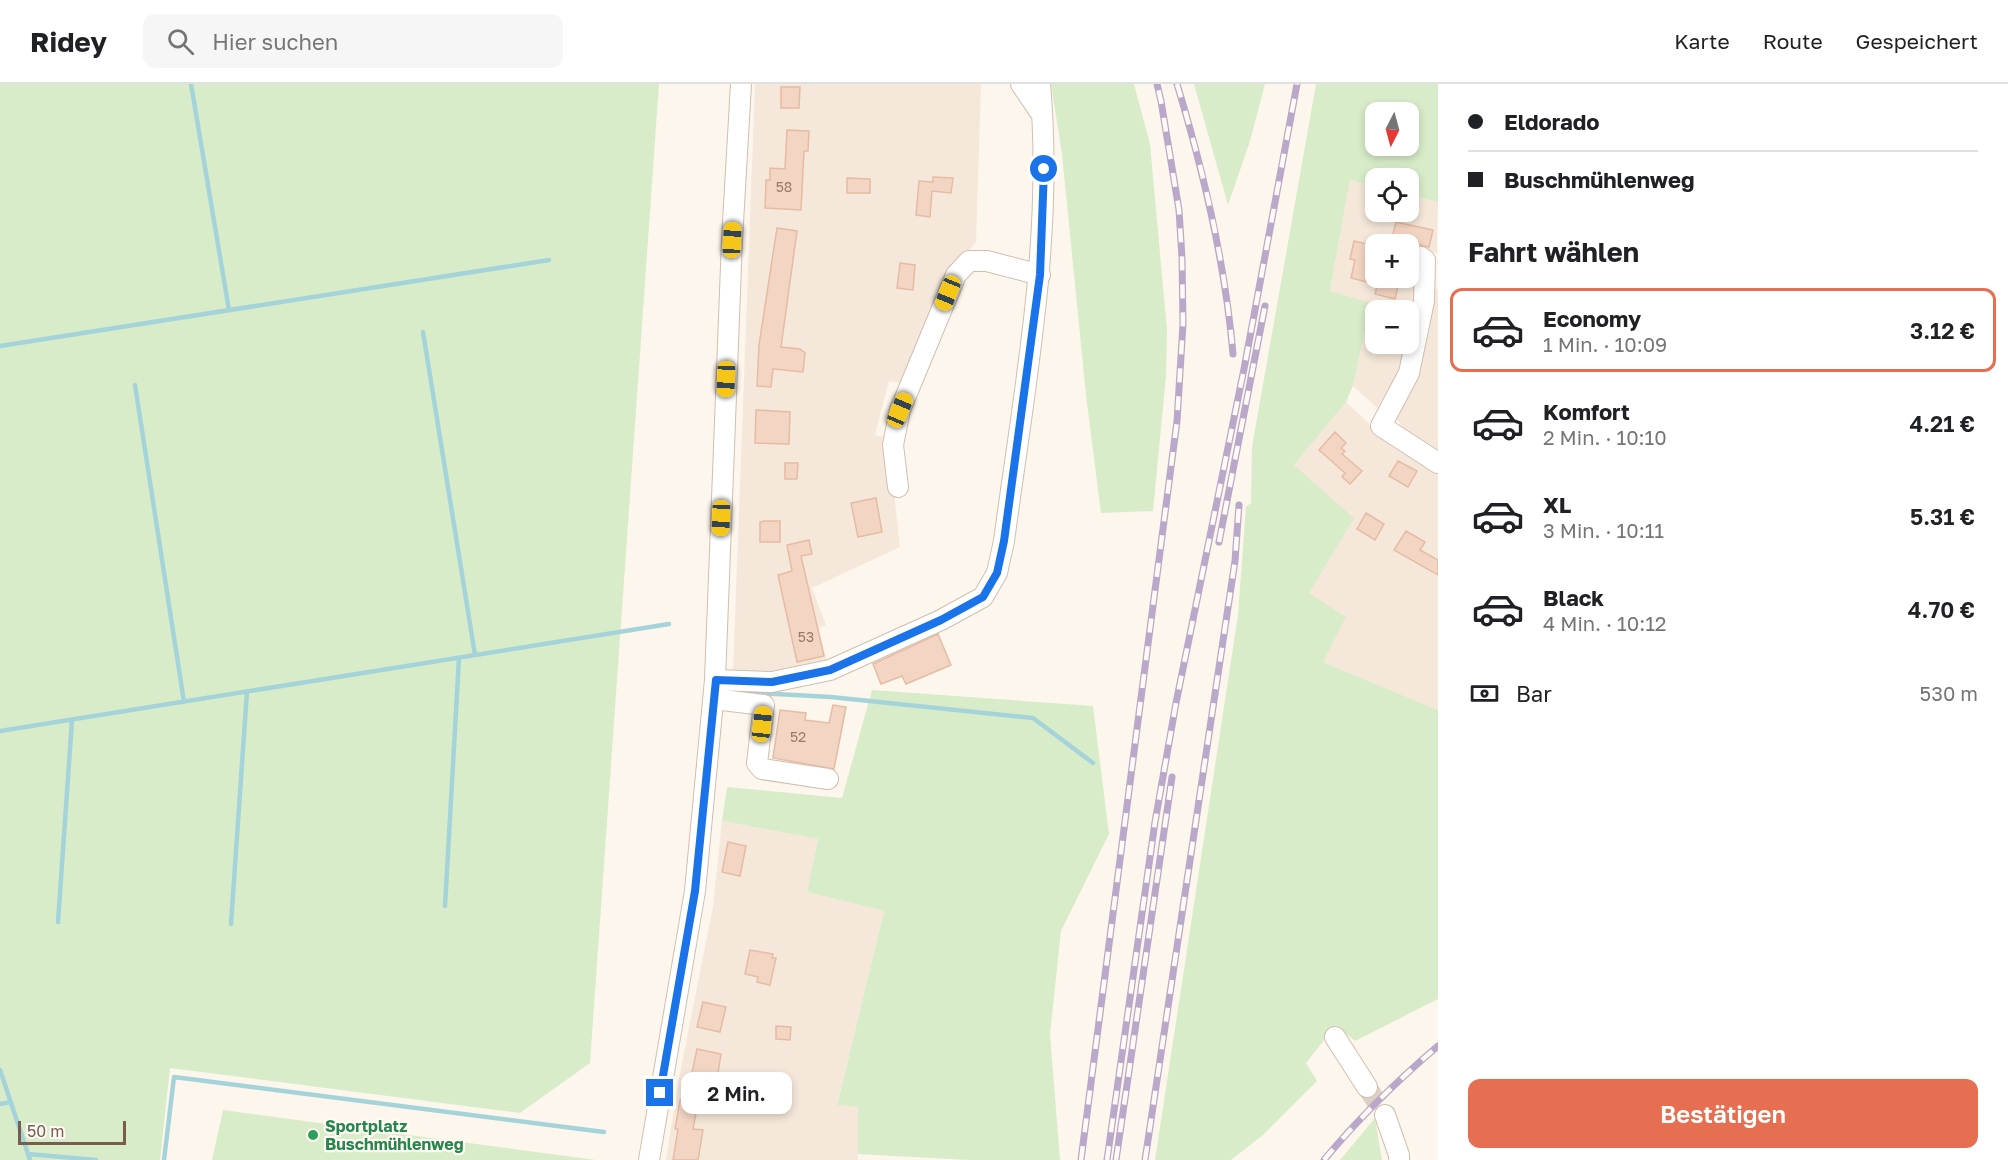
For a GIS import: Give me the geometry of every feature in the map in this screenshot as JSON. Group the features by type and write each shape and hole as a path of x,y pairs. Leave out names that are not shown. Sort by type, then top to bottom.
{"street":[{"path":"649,1160 695,891 715,689 732,240 741,84"},
{"path":"1021,84 1043,117"},
{"path":"715,689 772,682 830,670 941,620 983,597 997,573 1004,541 1040,275 1044,206 1043,117 1040,84"},
{"path":"1421,257 1425,260 1424,301 1409,372 1381,426 1438,463"},
{"path":"898,487 893,445 900,410 956,274 969,261 987,261 1040,275"},
{"path":"715,689 764,705 757,764 762,769 828,779"},
{"path":"1335,1037 1367,1087"},
{"path":"1385,1115 1399,1160"}],"shaded area":[{"path":"755,84 981,84 976,242 949,274 904,384 889,381 875,435 888,438 900,547 812,588 826,625 819,628 827,663 768,674 733,672"},
{"path":"1350,180 1365,184 1365,222 1419,222 1419,197 1438,202 1437,253 1419,249 1419,234 1365,234 1365,288 1417,288 1416,300 1365,301 1330,292"},
{"path":"1431,285 1438,290 1438,453 1409,435 1394,416 1412,354 1419,354 1419,327"},
{"path":"1365,331 1365,354 1405,354 1402,367 1377,408 1353,386"},
{"path":"1346,402 1381,435 1438,474 1438,710 1323,662 1309,593 1294,465"},
{"path":"722,821 818,839 807,892 884,911 837,1104 858,1107 858,1160 666,1160 678,1083 713,907"}],"green space":[{"path":"0,84 659,84 590,1063 520,1113 170,1068 160,1160 0,1160"},
{"path":"1051,84 1134,84 1150,144 1167,330 1166,376 1153,511 1101,513 1086,395 1062,154"},
{"path":"1194,84 1265,84 1250,141 1228,205"},
{"path":"1316,84 1438,84 1438,202 1419,197 1419,168 1365,168 1365,184 1350,180 1330,291 1365,301 1365,331 1353,386 1346,402 1294,465 1354,518 1309,593 1346,617 1323,662 1438,710 1438,999 1355,1041 1336,1025 1306,1063 1317,1081 1263,1135 1231,1160 1155,1160 1238,615 1246,507 1251,503 1252,447"},
{"path":"872,690 1093,706 1109,834 1061,931 1050,1034 1060,1160 969,1160 858,1154 858,1107 837,1105 884,911 807,892 818,839 722,821 727,787 842,798"},
{"name":"Sportplatz Buschmühlenweg","path":"223,1110 596,1160 212,1160"},
{"path":"1375,1118 1382,1160 1340,1160"}],"building":[{"path":"781,87 800,87 799,108 781,108"},
{"path":"787,130 809,131 808,151 804,151 801,210 765,208 766,180 770,180 770,168 785,169"},
{"path":"933,177 953,178 951,193 932,191 930,217 916,215 919,181 933,182"},
{"path":"847,178 870,179 870,193 847,193"},
{"path":"1396,222 1433,230 1429,247 1419,245 1419,234 1393,234"},
{"path":"777,228 797,231 781,347 800,349 805,353 803,372 773,369 771,387 757,386 759,345"},
{"path":"1354,241 1365,244 1365,282 1351,278 1355,260 1350,259"},
{"path":"900,263 915,265 913,290 897,288"},
{"path":"1376,288 1398,288 1395,299 1375,294"},
{"path":"756,410 790,412 789,444 755,443"},
{"path":"1335,432 1346,443 1341,448 1345,451 1342,454 1362,471 1350,484 1342,477 1345,473 1319,450"},
{"path":"1398,461 1417,471 1408,487 1389,476"},
{"path":"785,463 798,463 797,479 785,479"},
{"path":"876,498 882,532 858,537 851,503"},
{"path":"1366,513 1384,524 1375,540 1357,529"},
{"path":"780,521 780,542 760,542 760,522"},
{"path":"1406,531 1425,542 1420,550 1438,560 1438,575 1394,550"},
{"path":"809,540 812,554 801,556 824,656 797,662 778,575 792,571 787,545"},
{"path":"938,634 951,665 906,684 902,676 881,684 873,664"},
{"path":"833,705 846,707 834,769 773,758 780,710 806,713 805,720 829,723"},
{"path":"728,842 746,846 740,876 722,872"},
{"path":"750,950 773,954 772,958 776,958 770,985 757,982 758,977 745,974"},
{"path":"703,1002 726,1007 720,1032 697,1027"},
{"path":"776,1026 791,1027 790,1040 776,1039"},
{"path":"697,1049 721,1054 717,1079 714,1078 711,1102 697,1100 700,1075 692,1073"},
{"path":"680,1100 698,1103 693,1129 703,1130 698,1160 673,1160"}],"waterway":[{"path":"191,84 229,310"},
{"path":"0,346 549,260"},
{"path":"423,332 475,655"},
{"path":"135,385 184,702"},
{"path":"0,731 669,624"},
{"path":"445,906 459,658"},
{"path":"231,924 247,691"},
{"path":"738,692 831,697 1033,718 1093,763"},
{"path":"58,922 72,720"},
{"path":"0,1070 30,1160"},
{"path":"164,1160 174,1077 604,1132"},
{"path":"0,1104 11,1102"},
{"path":"28,1154 96,1160"}],"tunnel":[{"path":"1367,1087 1385,1115"}],"railway":[{"path":"1081,1160 1177,421 1183,324 1182,258 1179,210 1157,84"},
{"path":"1177,84 1196,151 1219,251 1233,354"},
{"path":"1107,1160 1155,822 1176,703 1244,369 1297,84"},
{"path":"1219,542 1265,306"},
{"path":"1145,1160 1235,561 1239,505"},
{"path":"1116,1160 1172,777"},
{"path":"1324,1160 1378,1101 1438,1046"}],"place":[{"name":"Sportplatz Buschmühlenweg","path":"313,1135"}],"route":[{"path":"660,1093 695,891 716,680 772,682 830,670 941,620 983,597 997,573 1004,541 1040,275 1044,169"}]}
